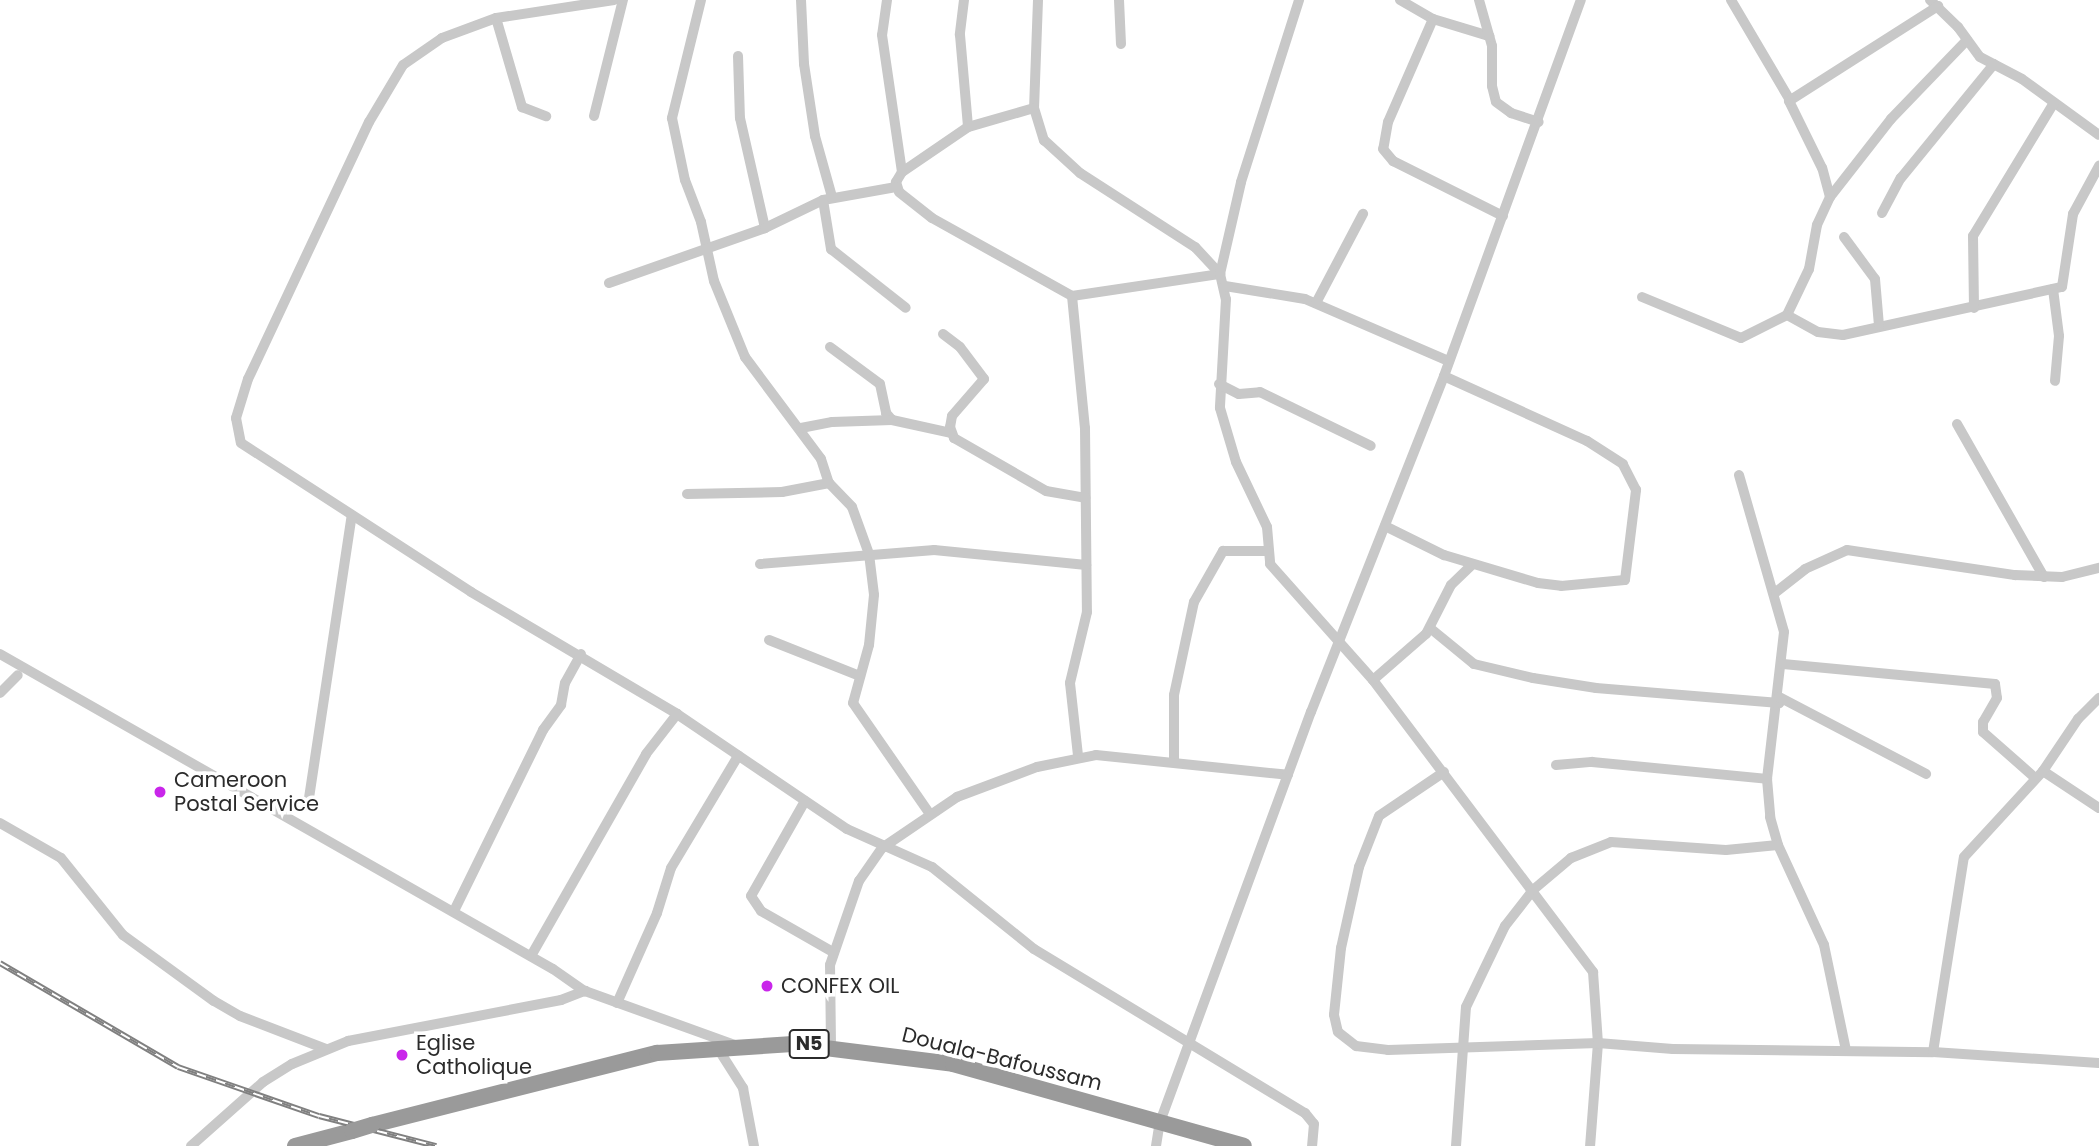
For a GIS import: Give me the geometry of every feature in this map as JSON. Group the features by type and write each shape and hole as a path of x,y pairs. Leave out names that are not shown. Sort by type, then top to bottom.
{"highway":[{"name":"Douala-Bafoussam","path":"295,1146 589,1068 717,1046 831,1045 953,1064 1244,1146"}],"street":[{"path":"614,0 496,18 418,51 394,77 341,181 241,401 236,418 241,443 375,530 677,713 805,802 882,848 932,867 1034,949 1309,1116 1314,1125 1312,1146"},
{"path":"594,116 623,0"},
{"path":"701,0 672,125 705,249 746,357 821,459 830,483 848,499 869,554 873,611 854,708 930,814"},
{"path":"801,0 805,74 828,199 831,249 906,308"},
{"path":"887,0 882,35 902,172 896,187"},
{"path":"964,0 960,35 968,127"},
{"path":"1038,0 1034,108 1044,140 1057,155 1195,247 1220,274 1225,286 1219,384 1224,429 1267,527 1268,551 1275,570 1373,680 1593,972 1598,1001 1598,1043 1590,1146"},
{"path":"1119,0 1121,44"},
{"path":"1220,274 1241,182 1299,0"},
{"path":"1400,0 1433,19 1489,36"},
{"path":"1479,0 1489,36 1496,102 1511,113 1539,122"},
{"path":"1156,1146 1160,1122 1188,1044 1288,775 1444,376 1539,122 1581,0"},
{"path":"1731,0 1790,100 1789,106 1822,168 1830,197"},
{"path":"1790,100 1934,3 1980,57 2099,135"},
{"path":"496,18 522,107 546,116"},
{"path":"1433,19 1388,122 1383,149 1393,161 1503,216"},
{"path":"1642,297 1741,338 1787,315 1808,270 1817,225 1830,197 1891,119 1967,40"},
{"path":"738,56 740,118 765,228"},
{"path":"1882,213 1901,178 1994,64"},
{"path":"1974,308 1970,268 1973,236 2054,103"},
{"path":"902,172 968,127 1034,108"},
{"path":"1787,315 1831,335 1974,308 2062,287 2073,214 2099,166"},
{"path":"609,284 765,228 828,199 896,187"},
{"path":"896,187 932,218 1072,296 1220,274"},
{"path":"1316,303 1363,214"},
{"path":"1844,237 1874,279 1879,326"},
{"path":"1225,286 1279,292 1316,303 1448,361"},
{"path":"2053,289 2059,336 2055,381"},
{"path":"1072,296 1085,401 1084,632 1070,683 1078,756"},
{"path":"943,334 960,347 984,379 953,416 951,433"},
{"path":"830,347 880,384 886,413 892,420"},
{"path":"1385,526 1472,565 1561,586 1585,581 1619,583 1628,571 1628,532 1636,490 1623,464 1587,441 1444,376"},
{"path":"1219,384 1239,394 1260,393 1371,446"},
{"path":"800,428 832,422 892,420 951,433 958,442 1037,487 1085,498"},
{"path":"1957,424 2045,577"},
{"path":"1739,475 1776,592 1784,632 1779,700 1767,779 1778,845 1824,945 1846,1050"},
{"path":"687,494 782,492 830,483"},
{"path":"309,798 352,537 352,515"},
{"path":"352,537 375,530"},
{"path":"1776,592 1805,569 1847,550 2045,577 2099,568"},
{"path":"760,564 869,554 958,551 1086,565"},
{"path":"1174,760 1174,695 1194,602 1223,551 1268,551"},
{"path":"1373,680 1430,628 1451,585 1472,565"},
{"path":"1430,628 1474,664 1533,678 1596,688 1677,691 1779,700 1926,774"},
{"path":"769,640 860,676"},
{"path":"0,654 454,911 585,991 735,1045"},
{"path":"454,911 543,730 561,705 565,683 581,654"},
{"path":"1783,664 1995,684 1997,698 1983,722 1983,732 2032,775"},
{"path":"0,693 18,675"},
{"path":"1933,1052 1964,857 2043,771 2078,719 2099,698"},
{"path":"531,956 646,754 677,713"},
{"path":"617,1003 657,913 671,868 737,755"},
{"path":"831,1045 833,952 859,881 882,848 930,814 975,788 1078,756 1174,760 1288,775"},
{"path":"1556,765 1592,762 1767,779"},
{"path":"2043,771 2099,808"},
{"path":"1444,772 1377,819 1354,889 1334,1015 1345,1040 1364,1049 1598,1043 1673,1049 1933,1052 2099,1063"},
{"path":"805,802 751,897 761,911 833,952"},
{"path":"0,822 61,858 117,930 214,1001 326,1049"},
{"path":"1455,1146 1465,1047 1465,1014 1476,981 1505,926 1533,890 1571,858 1611,842 1726,850 1778,845"},
{"path":"191,1146 263,1082 326,1049 392,1029 561,1000 585,991"},
{"path":"717,1046 743,1088 754,1146"}],"railway":[{"path":"0,963 178,1067 319,1116 436,1146"}],"place":[{"name":"Cameroon Postal Service","path":"160,792"},
{"name":"CONFEX OIL","path":"767,986"},
{"name":"Eglise Catholique","path":"402,1055"}]}
